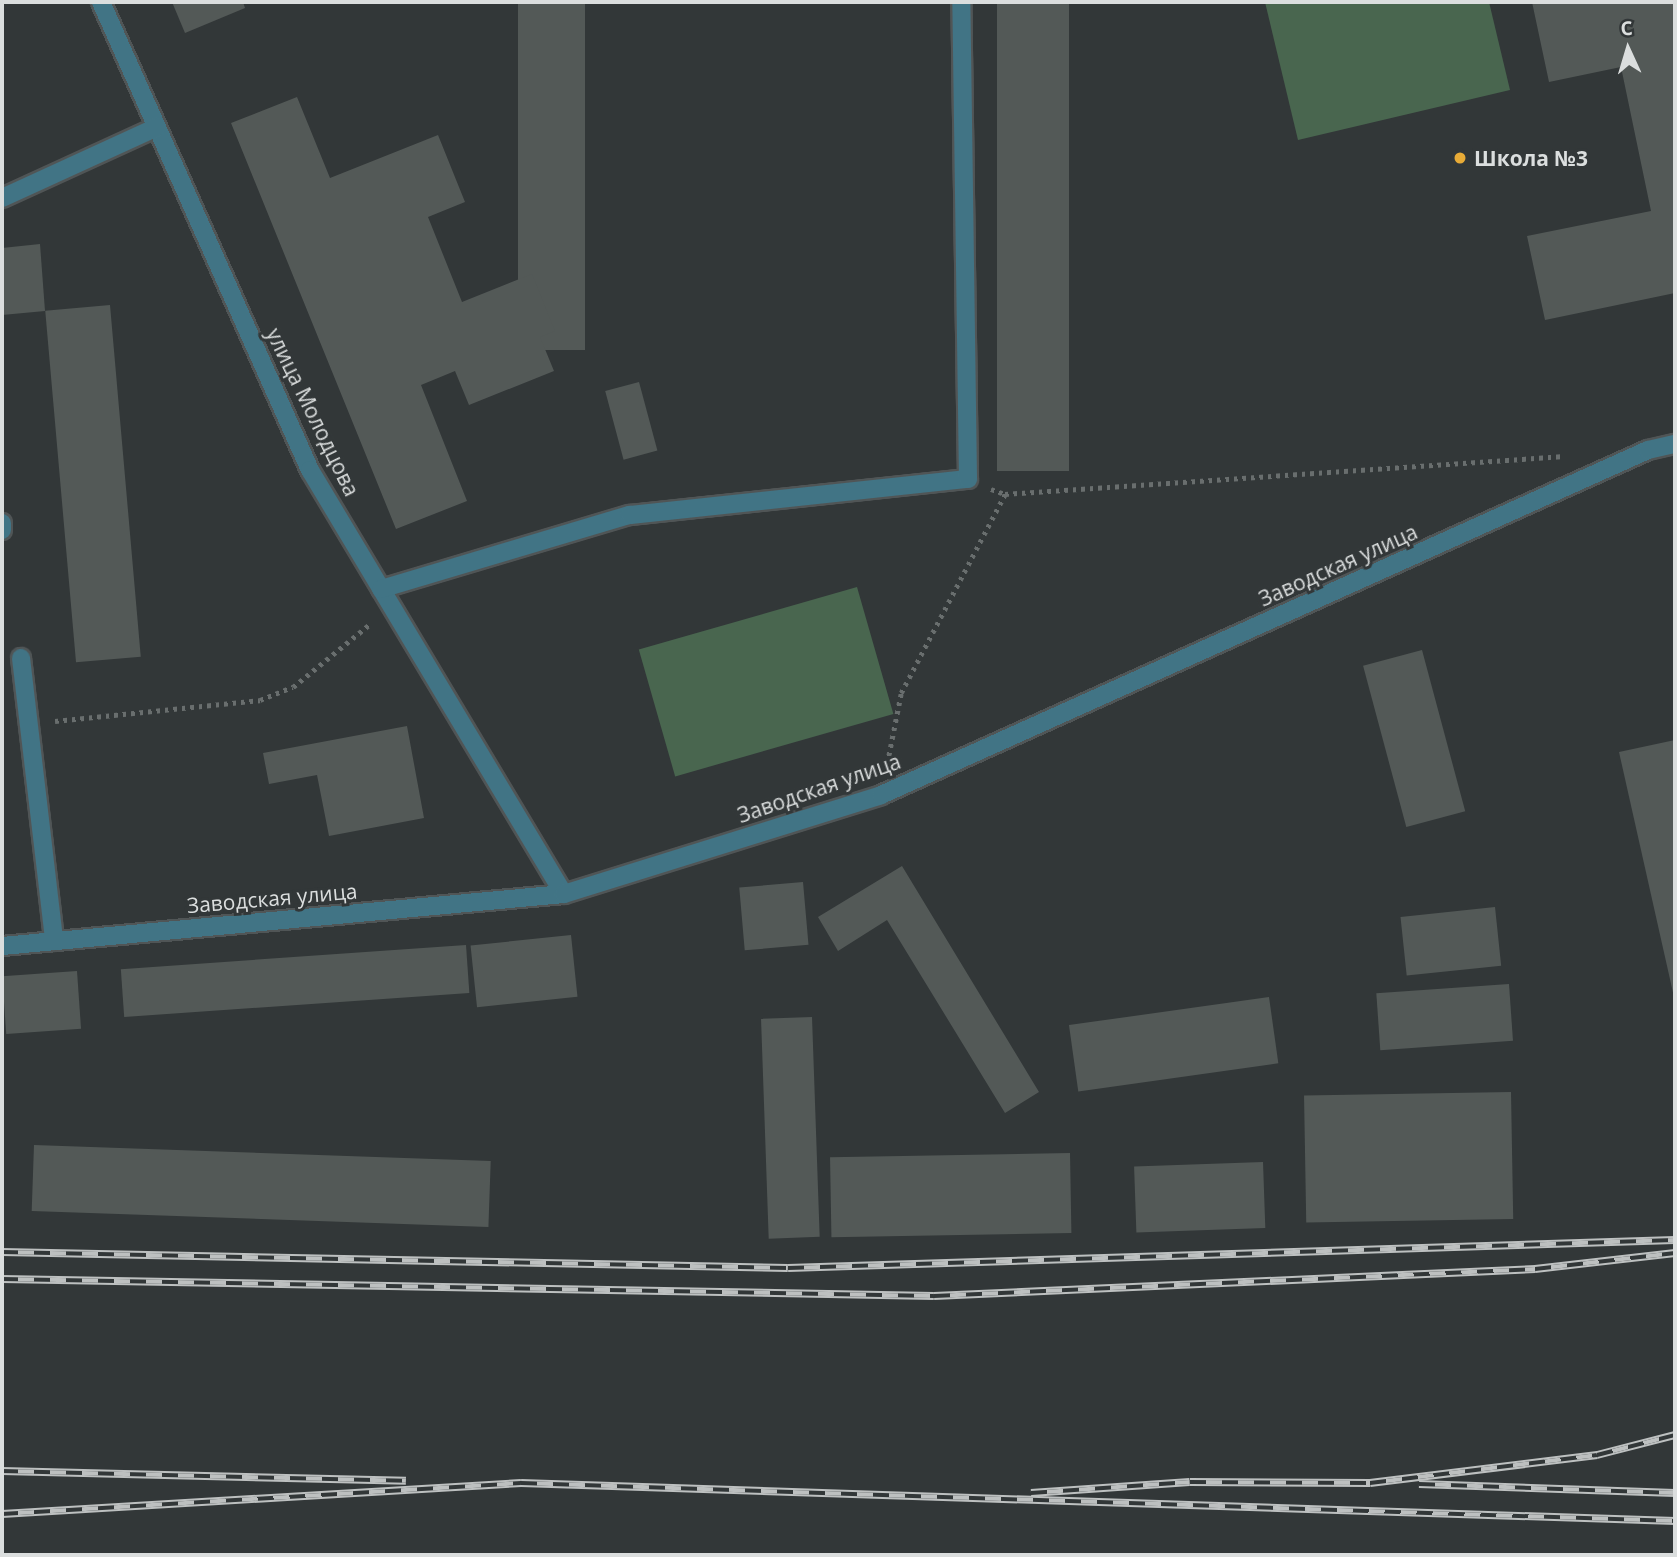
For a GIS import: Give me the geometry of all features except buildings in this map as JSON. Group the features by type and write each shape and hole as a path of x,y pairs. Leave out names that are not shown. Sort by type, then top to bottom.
{"street":[{"name":"улица Молодцова","path":"101,2 310,470 564,894"},
{"path":"382,589 630,515 968,480 961,2"},
{"path":"2,198 157,127"},
{"name":"Заводская улица","path":"2,946 564,894 881,795 1648,450 1675,444"},
{"path":"2,523 2,530"},
{"path":"21,658 54,941"}],"path":[{"path":"968,480 1005,494 1580,455"},
{"path":"881,795 901,693 1005,494"},
{"path":"29,724 260,700 326,664 391,606"}],"green space":[{"path":"1265,2 1489,2 1510,90 1298,140"},
{"path":"857,587 893,714 675,776 639,650"}],"railway":[{"path":"2,1252 788,1268 1675,1240"},
{"path":"2,1279 934,1296 1535,1269 1675,1253"},
{"path":"1031,1493 1190,1482 1370,1483 1597,1455 1675,1435"},
{"path":"2,1471 406,1481"},
{"path":"2,1514 521,1483 1675,1521"},
{"path":"1419,1484 1675,1493"}],"place":[{"name":"Школа №3","path":"1460,158"}]}
